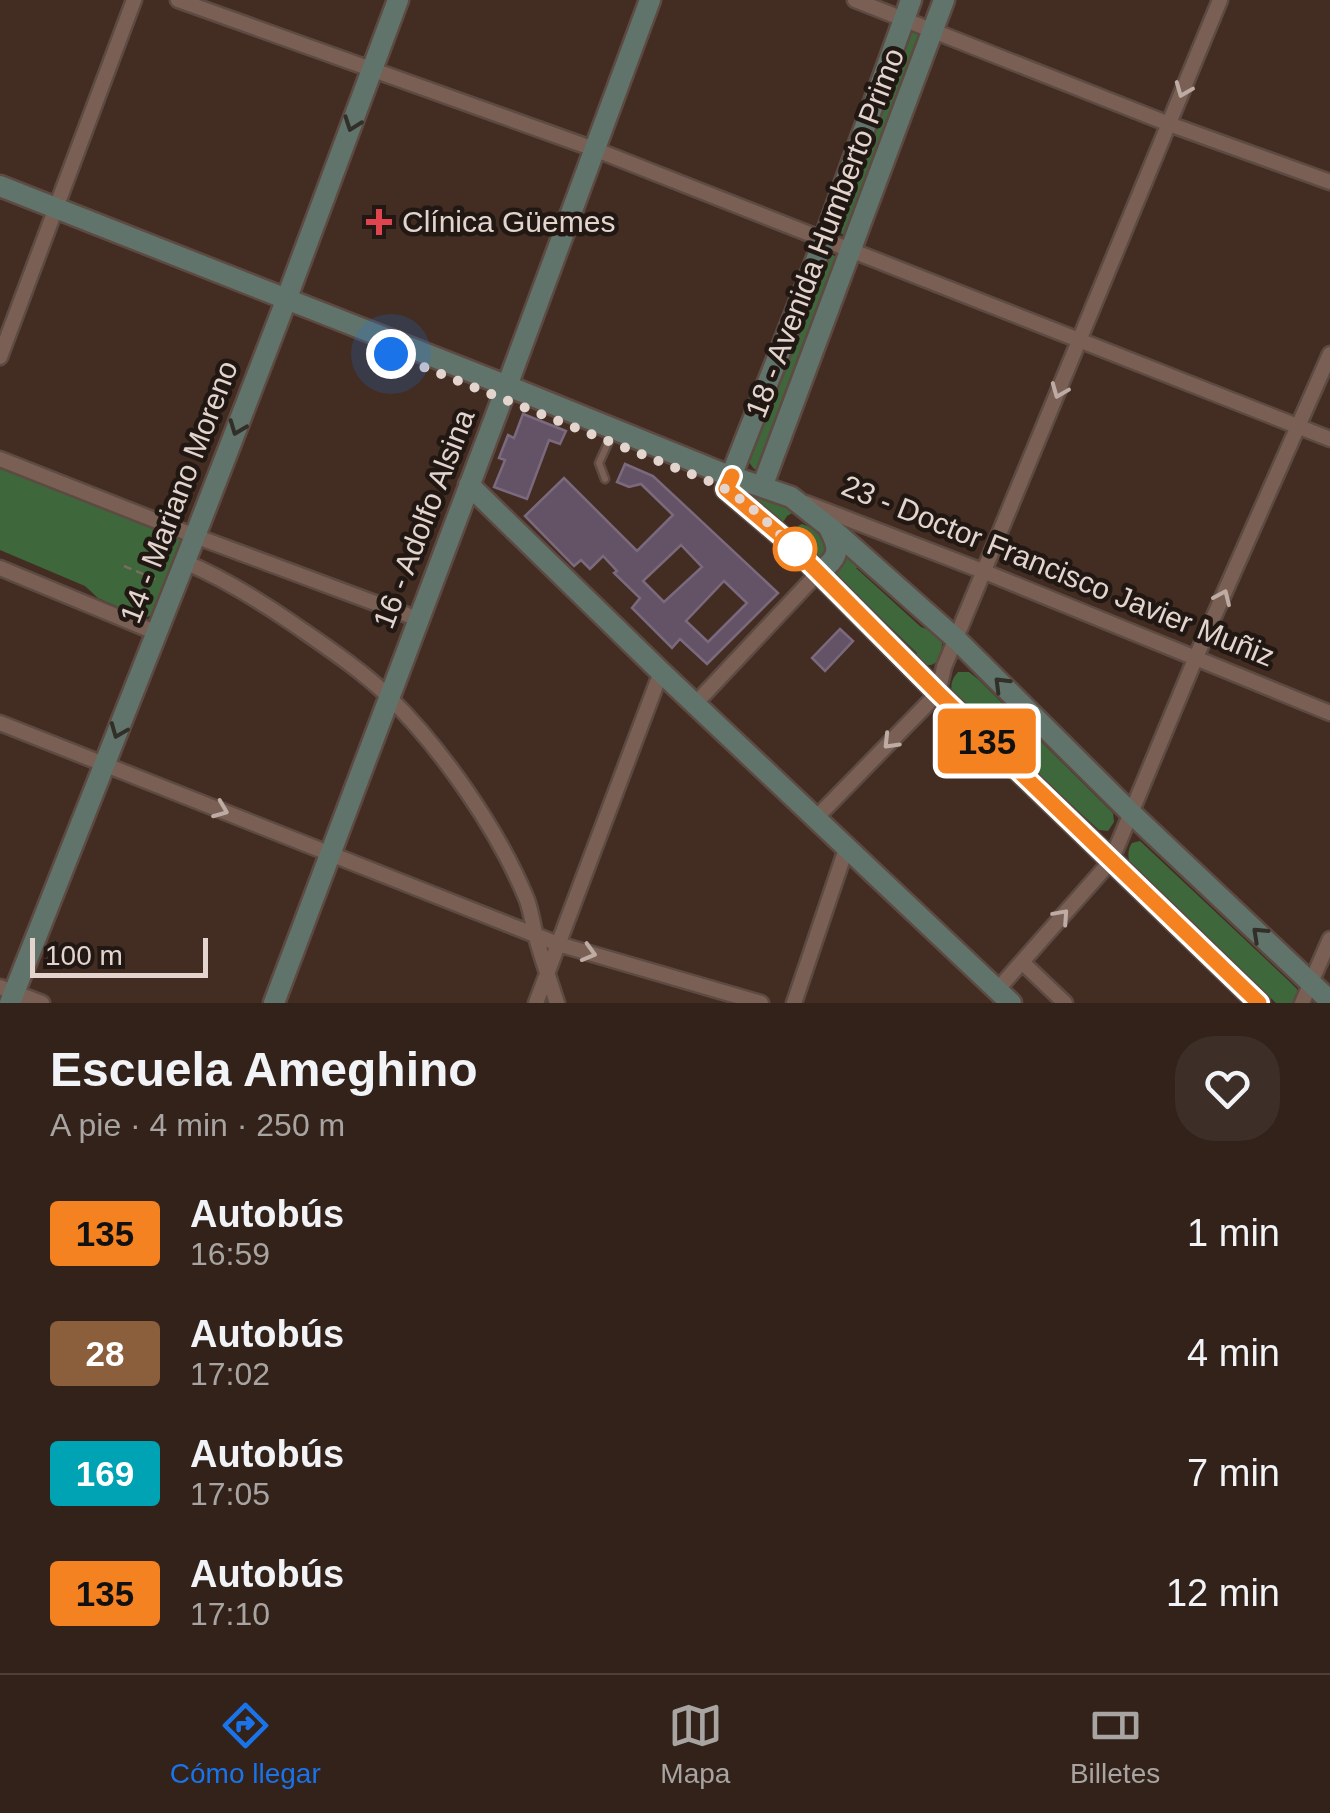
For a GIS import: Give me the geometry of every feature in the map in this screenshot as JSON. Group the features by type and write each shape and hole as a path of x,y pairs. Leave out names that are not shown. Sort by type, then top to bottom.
{"street":[{"path":"0,357 134,0"},
{"path":"178,0 594,149 1330,439"},
{"name":"14 - Mariano Moreno","path":"8,994 185,562 398,0"},
{"name":"16 - Adolfo Alsina","path":"274,1003 650,0"},
{"path":"854,0 908,9 933,30 1169,124 1330,182"},
{"name":"18 - Avenida Humberto Primo","path":"762,487 944,0"},
{"path":"816,818 938,693 944,666 1220,0"},
{"name":"18 - Avenida Humberto Primo","path":"729,482 824,240 908,9"},
{"path":"0,186 55,215"},
{"path":"0,200 55,215 729,482 938,693 1259,1003"},
{"path":"469,486 1005,996 1022,962 1111,860 1330,354"},
{"path":"505,392 609,441 729,482"},
{"path":"0,459 418,618"},
{"name":"23 - Doctor Francisco Javier Muñiz","path":"729,482 762,487 790,497 1330,713"},
{"path":"790,497 956,638 1131,813 1321,983 1330,1001"},
{"path":"696,703 838,551 822,522 803,514 792,519 786,528 786,540"},
{"path":"185,562 256,598 328,648 389,697 436,749 506,856 528,902 557,1003"},
{"path":"0,568 157,633"},
{"path":"536,1003 661,672"},
{"path":"0,724 536,936 761,1003"},
{"path":"794,1003 847,846"},
{"path":"1302,1003 1321,983 1330,940"},
{"path":"1022,962 1065,1003"},
{"path":"8,994 42,1003"}],"lane":[{"path":"606,478 598,464 609,441"}],"path":[{"path":"124,566 175,587"}],"green space":[{"path":"911,32 922,39 851,233 842,234 837,231 907,34"},
{"path":"829,254 838,257 758,469 754,469 748,461 822,261"},
{"path":"0,467 180,538 185,544 156,614 144,618 98,598 85,586 0,550"},
{"path":"754,490 796,511 780,527 750,495"},
{"path":"802,524 821,531 830,553 816,563 789,538"},
{"path":"843,544 865,565 856,568 921,627 942,638 937,661 928,665 915,660 917,653 854,592 841,592 831,572"},
{"path":"958,672 969,672 978,679 1113,813 1114,822 1108,831 1099,830 953,696 952,683"},
{"path":"1140,841 1297,989 1293,1003 1276,1003 1130,865 1130,846"}],"building":[{"path":"523,414 566,431 560,444 549,440 527,499 494,487 505,460 499,458 508,435 514,438"},
{"path":"625,464 653,476 778,593 707,664 680,639 672,648 632,608 640,598 603,556 590,569 581,560 574,566 525,516 564,478 637,551 673,515 641,484 629,487 617,482","holes":["681,545 702,567 664,602 643,581","724,581 747,603 708,642 686,621"]},
{"path":"840,629 853,641 825,671 812,658"}],"bus line":[{"name":"135","path":"732,476 726,489 786,540 938,693 1259,1003"}],"place":[{"name":"Clínica Güemes","path":"379,222"}],"route":[{"path":"391,354 716,484 763,518 795,549"}]}
